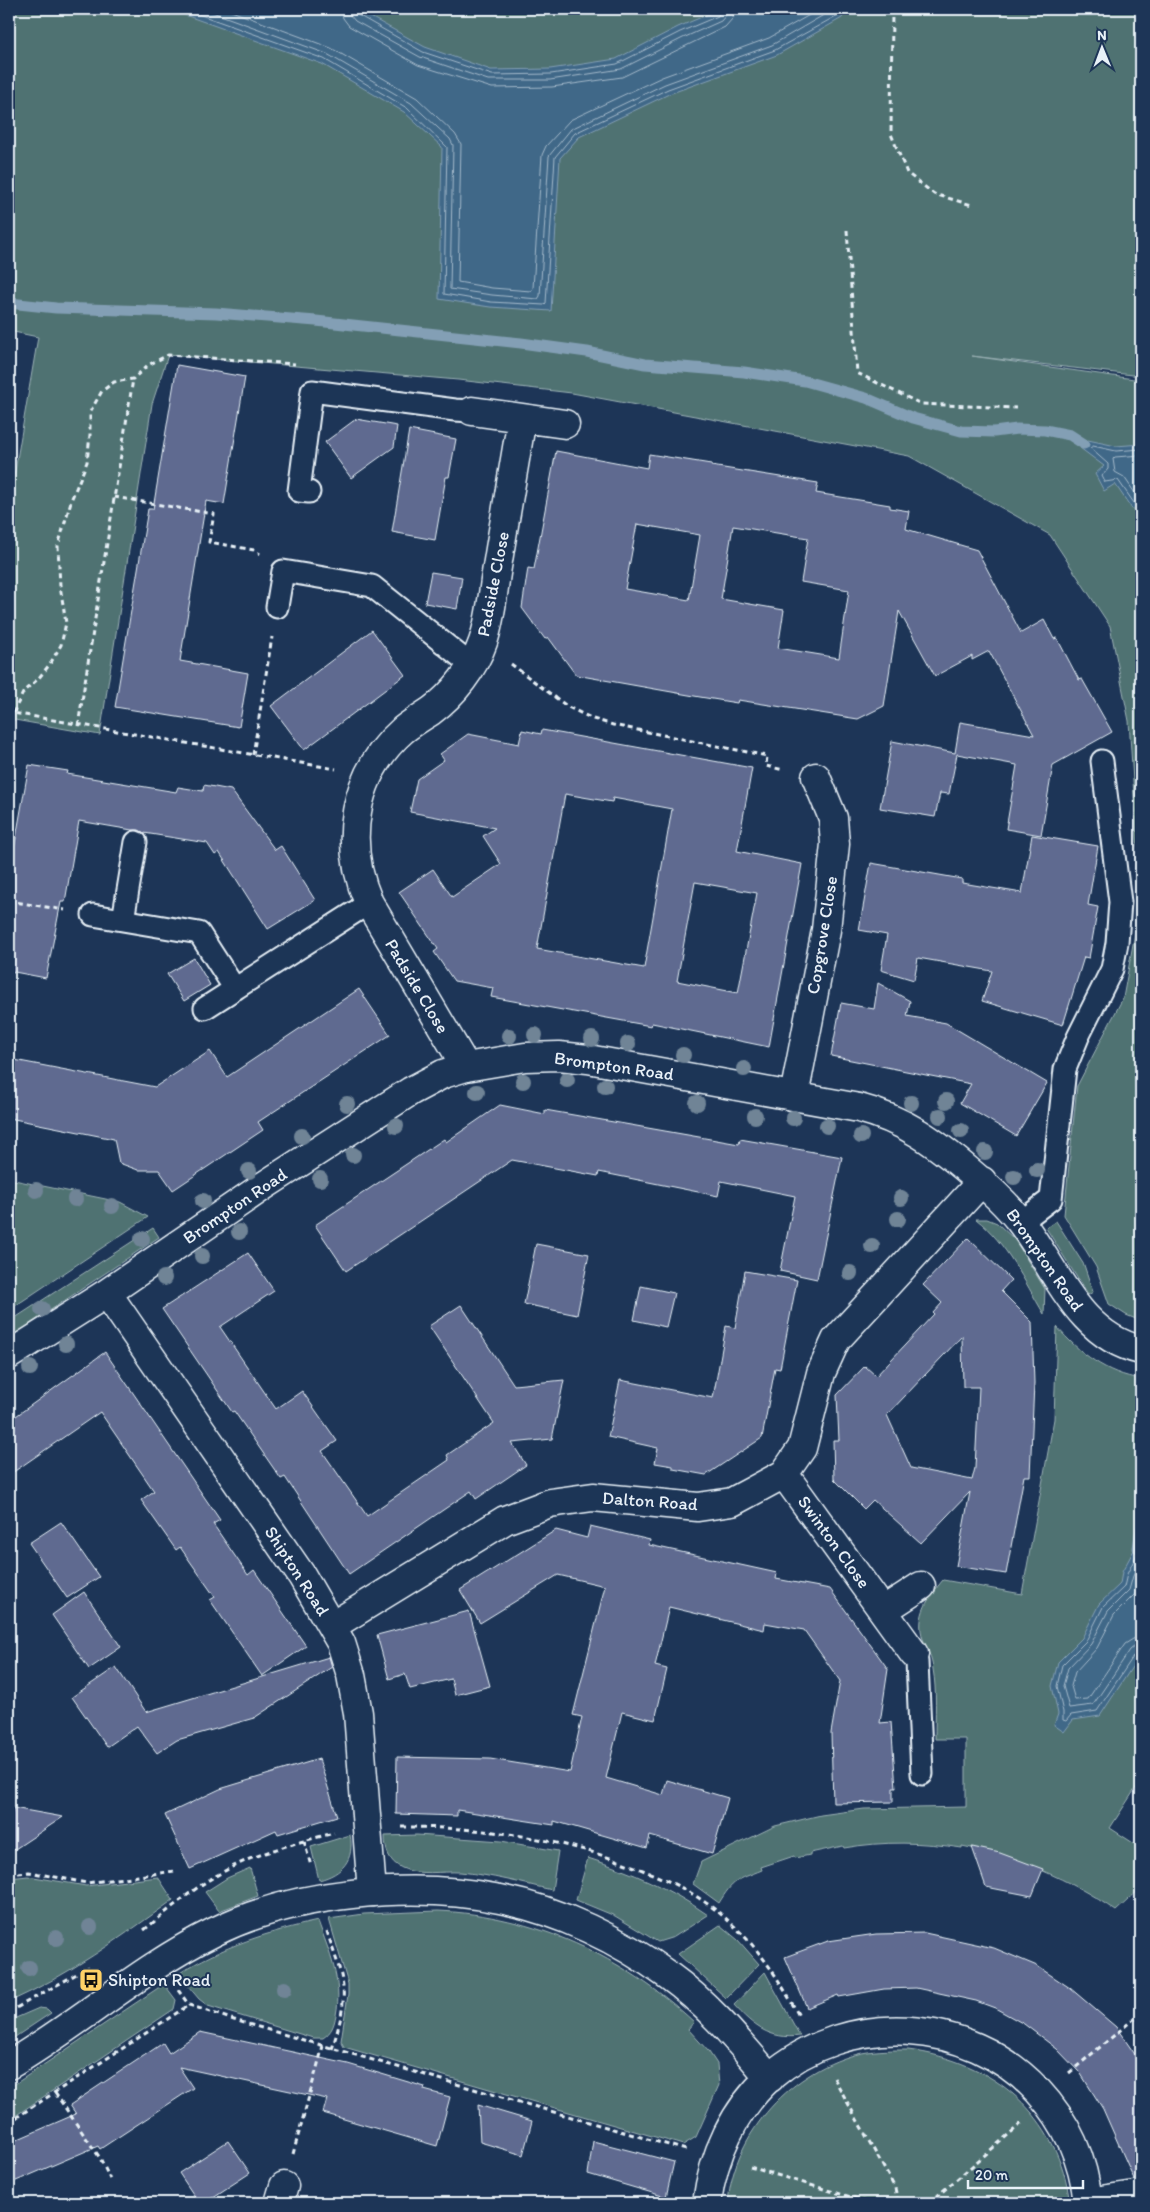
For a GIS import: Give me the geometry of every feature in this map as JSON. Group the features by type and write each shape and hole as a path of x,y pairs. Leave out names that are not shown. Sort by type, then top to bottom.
{"street":[{"path":"472,411 565,424"},
{"name":"Padside Close","path":"466,1067 369,903 361,881 353,834 356,814 368,775 375,762 403,730 443,702 460,683 477,654 522,418"},
{"name":"Copgrove Close","path":"794,1096 826,930 835,844 833,818 816,777"},
{"name":"Brompton Road","path":"9,1355 107,1293 265,1185 411,1091 444,1074 466,1067 504,1060 559,1056 607,1061 859,1108 898,1120 938,1145 982,1182 1021,1222 1082,1313 1106,1334 1122,1343 1141,1350"},
{"name":"Dalton Road","path":"332,1626 505,1520 550,1503 593,1497 698,1507 732,1502 784,1474 802,1448 821,1373 836,1340 982,1182"},
{"name":"Shipton Road","path":"107,1293 302,1576 332,1626 346,1656 357,1704 372,1892"},
{"name":"Swinton Close","path":"784,1474 914,1654"},
{"path":"884,1610 921,1586"},
{"path":"9,2064 160,1964 214,1932 246,1918 319,1899 372,1892 438,1892 499,1898 544,1911 588,1929 650,1962 692,1993 724,2024 770,2078"},
{"path":"707,2203 716,2158 730,2128 744,2108 770,2078 792,2061 816,2047 836,2039 878,2030 920,2031 960,2040 996,2057 1015,2069 1047,2101 1058,2116 1075,2148 1083,2174 1088,2203 1141,2194"}],"lane":[{"path":"309,492 299,491 312,391 472,411"},
{"path":"277,607 283,571 372,586 477,654"},
{"path":"1021,1222 1051,1200 1065,1068 1078,1037 1105,985 1115,957 1120,902 1102,761"},
{"path":"123,920 136,842"},
{"path":"205,1008 369,903"},
{"path":"93,915 199,933 235,989"},
{"path":"914,1654 917,1662 922,1774"}],"path":[{"path":"892,9 891,134 907,173 934,194 972,205"},
{"path":"848,230 857,373 921,404 1016,408"},
{"path":"78,726 133,379 148,364 168,355"},
{"path":"9,737 13,713 24,691 38,679 50,664 61,645 66,624 60,586 58,546 72,498 87,462 90,412 102,391 114,382 133,379"},
{"path":"114,497 214,514 209,542 254,550 283,571"},
{"path":"252,755 277,607"},
{"path":"477,654 579,713 613,725 768,756 766,766 816,777"},
{"path":"13,713 78,726 368,775"},
{"path":"9,901 93,915"},
{"path":"304,1841 341,1974 343,1991 340,2016 332,2049"},
{"path":"9,1874 29,1872 87,1882 175,1871"},
{"path":"9,2012 94,1964"},
{"path":"160,1964 189,2005 332,2049 871,2203"},
{"path":"9,2124 189,2005"},
{"path":"928,2203 1047,2101 1063,2078 1141,2013"},
{"path":"282,2195 323,2046"},
{"path":"55,2092 100,2158 110,2179"}],"green space":[{"path":"9,9 1141,9 1141,376 972,356 1141,380 1141,901 1129,721 1110,626 1050,535 909,456 572,393 458,380 168,355 152,404 100,735 9,719 9,506 38,337 9,331"},
{"path":"1141,901 1141,1321 1126,1315 1109,1304 1096,1267 1064,1215 1077,1086 1123,998"},
{"path":"9,1179 120,1202 148,1217 9,1310"},
{"path":"976,1219 987,1219 997,1223 1015,1240 1045,1289 1044,1314 1006,1251 997,1239"},
{"path":"1056,1221 1084,1265 1093,1292 1088,1295 1046,1228"},
{"path":"153,1228 159,1237 9,1338 9,1322"},
{"path":"1057,1327 1084,1354 1094,1361 1117,1372 1141,1379 1141,1780 1110,1828 1141,1848 1141,1888 1116,1911 1062,1879 1003,1856 962,1846 962,1848 933,1844 888,1843 844,1848 843,1846 810,1853 810,1855 795,1858 794,1856 761,1867 762,1870 732,1885 719,1903 693,1884 701,1862 775,1826 821,1815 864,1809 966,1807 966,1739 935,1739 934,1677 932,1661 921,1630 922,1614 928,1600 943,1580 1022,1594 1054,1419"},
{"path":"350,1835 351,1852 345,1865 334,1874 319,1880 311,1847"},
{"path":"417,1835 501,1841 558,1851 552,1890 472,1873 423,1873 402,1868 391,1859 386,1846 385,1836"},
{"path":"588,1858 651,1882 680,1897 708,1915 674,1937 658,1942 615,1916 576,1900"},
{"path":"250,1868 258,1896 219,1911 205,1892 227,1878"},
{"path":"28,1876 86,1886 158,1877 173,1900 114,1942 73,1968 9,2002 9,1878"},
{"path":"438,1911 474,1914 509,1921 543,1931 576,1944 608,1959 638,1978 694,2022 688,2029 717,2064 719,2085 696,2137 683,2145 344,2047 341,2041 348,1984 329,1919 364,1914"},
{"path":"318,1921 334,1967 338,1990 334,2022 331,2031 323,2038 313,2038 208,2006 199,1999 178,1974 194,1964 246,1941"},
{"path":"720,1925 738,1940 759,1964 726,1998 678,1954"},
{"path":"765,1972 800,2036 780,2036 763,2030 734,2005"},
{"path":"164,1984 176,2000 174,2009 15,2116 9,2105 9,2088"},
{"path":"39,2008 47,2009 51,2013 9,2041 9,2021"},
{"path":"908,2050 939,2056 968,2066 994,2080 1017,2098 1037,2119 1052,2144 1063,2172 1070,2203 728,2203 733,2177 742,2152 755,2129 771,2107 790,2089 812,2073 836,2061 868,2052"}],"water":[{"path":"168,9 356,9 425,47 491,70 550,69 616,59 678,27 721,9 846,9 842,18 777,55 669,94 579,137 560,158 551,311 490,307 439,299 442,147 404,112 322,64"},
{"path":"1088,440 1116,446 1141,444 1141,508 1132,509 1115,484 1104,491 1095,474 1104,466 1080,448"},
{"path":"1135,1548 1141,1548 1140,1655 1100,1716 1073,1720 1064,1732 1054,1725 1058,1714 1052,1686 1058,1662 1082,1638 1099,1604 1120,1584 1122,1572"}],"building":[{"path":"177,365 245,377 224,504 206,501 180,661 248,673 239,727 115,707 148,509 153,509"},
{"path":"356,419 397,426 394,447 351,478 325,442"},
{"path":"409,430 456,439 449,477 446,477 435,540 392,532"},
{"path":"556,451 647,468 649,454 818,483 816,493 890,505 890,508 909,511 906,529 977,550 1021,633 1044,620 1054,639 1057,638 1079,680 1082,679 1112,732 1053,765 1041,835 1006,829 1017,765 957,754 949,794 940,793 935,817 880,808 892,741 955,753 960,722 1034,735 989,651 972,660 972,656 935,676 899,611 884,706 858,719 738,700 737,703 576,675 548,637 545,639 522,608 528,568 534,569","holes":["637,524 700,535 689,600 625,589","733,526 808,538 801,582 849,590 839,658 778,648 784,610 721,599"]},
{"path":"431,572 462,577 457,609 425,603"},
{"path":"372,630 405,675 304,750 271,706"},
{"path":"522,730 541,734 542,730 752,768 737,851 802,864 769,1047 652,1023 651,1026 491,997 493,988 454,981 434,952 438,949 399,892 433,869 452,897 501,864 483,836 495,828 410,812 417,779 444,760 440,754 468,734 519,744","holes":["565,794 612,802 613,798 672,809 644,968 537,949","695,882 757,893 738,993 677,981"]},
{"path":"29,765 68,771 67,774 176,792 178,787 203,791 204,785 231,790 275,850 281,846 315,900 268,929 219,852 215,855 207,843 79,821 65,902 61,902 46,978 9,971 9,877"},
{"path":"1032,835 1098,846 1088,905 1098,907 1089,958 1084,957 1063,1025 982,1001 992,971 918,958 914,980 881,970 887,935 859,930 871,863 962,879 962,883 1022,893"},
{"path":"194,958 210,985 184,1001 167,974"},
{"path":"878,983 910,1001 907,1016 946,1023 1047,1083 1016,1136 960,1103 971,1084 831,1056 841,1003 874,1009"},
{"path":"359,989 390,1035 258,1122 263,1130 173,1190 159,1170 138,1170 119,1163 114,1139 9,1118 9,1059 155,1087 210,1051 227,1077"},
{"path":"500,1105 545,1114 545,1110 739,1144 740,1139 842,1157 817,1279 780,1271 795,1196 721,1181 718,1196 599,1172 598,1176 512,1160 346,1271 315,1225 444,1139 446,1142"},
{"path":"968,1238 1011,1280 1001,1291 1032,1322 1034,1383 1030,1476 1024,1476 1006,1574 956,1566 970,1492 921,1543 873,1500 864,1509 834,1479 833,1440 839,1440 837,1395 865,1366 876,1376 934,1314 942,1303 923,1285","holes":["962,1336 963,1387 979,1387 975,1468 972,1480 911,1468 887,1415"]},
{"path":"536,1244 589,1254 577,1315 524,1304"},
{"path":"248,1253 274,1291 220,1327 276,1409 302,1391 337,1441 322,1451 367,1516 449,1460 447,1455 494,1423 429,1326 461,1305 514,1385 564,1380 552,1439 512,1443 526,1465 476,1499 471,1491 349,1574 285,1477 281,1479 234,1411 232,1412 162,1309"},
{"path":"745,1271 797,1280 780,1369 775,1368 762,1438 706,1475 673,1469 673,1466 655,1463 658,1448 608,1437 620,1380 713,1398 726,1326 735,1328"},
{"path":"641,1286 674,1293 666,1327 634,1320"},
{"path":"105,1352 220,1520 213,1524 248,1575 254,1570 306,1646 262,1676 210,1600 215,1597 180,1547 176,1550 141,1500 154,1491 100,1412 9,1475 9,1421"},
{"path":"61,1522 99,1577 67,1598 29,1543"},
{"path":"590,1526 650,1540 649,1545 777,1573 776,1579 830,1589 888,1669 880,1723 891,1722 896,1788 893,1788 893,1802 833,1803 831,1733 840,1681 804,1630 765,1623 764,1630 669,1607 655,1666 667,1669 655,1720 622,1712 606,1778 663,1795 667,1780 728,1798 712,1854 650,1836 647,1848 554,1821 554,1825 457,1810 457,1816 396,1814 397,1757 490,1759 570,1772 582,1717 573,1715 605,1586 558,1575 480,1623 460,1590 556,1530 587,1538"},
{"path":"84,1592 121,1647 89,1669 52,1615"},
{"path":"469,1611 490,1686 455,1695 451,1679 410,1689 405,1674 389,1679 377,1635"},
{"path":"329,1657 332,1667 254,1718 177,1740 157,1753 137,1726 107,1747 72,1697 116,1667 146,1712"},
{"path":"319,1759 337,1816 278,1834 276,1830 190,1869 165,1815 220,1789"},
{"path":"13,1808 63,1817 9,1853 9,1826"},
{"path":"972,1847 1000,1853 1043,1869 1032,1896 986,1887"},
{"path":"925,1933 994,1948 1037,1966 1070,1988 1116,2027 1141,2063 1141,2179 1134,2179 1103,2109 1081,2074 1057,2049 1024,2024 995,2008 976,2001 916,1988 884,1989 839,1997 838,1995 807,2008 785,1957 828,1941 876,1934"},
{"path":"200,2032 348,2064 425,2087 424,2090 450,2097 437,2146 323,2113 327,2099 179,2067 193,2088 100,2149 98,2146 9,2184 9,2143 76,2114 70,2105 163,2043 169,2053"},
{"path":"478,2105 532,2121 523,2155 480,2142"},
{"path":"228,2141 250,2173 204,2203 199,2203 179,2173"},
{"path":"593,2141 674,2162 666,2197 588,2174"}],"waterway":[{"path":"9,303 56,308 216,313 316,321 521,343 587,352 645,364 744,372 805,381 866,398 913,418 961,431 1045,430 1070,435 1084,444"},
{"path":"1138,1548 1141,1529"}],"place":[{"name":"Shipton Road","path":"91,1980"}]}
